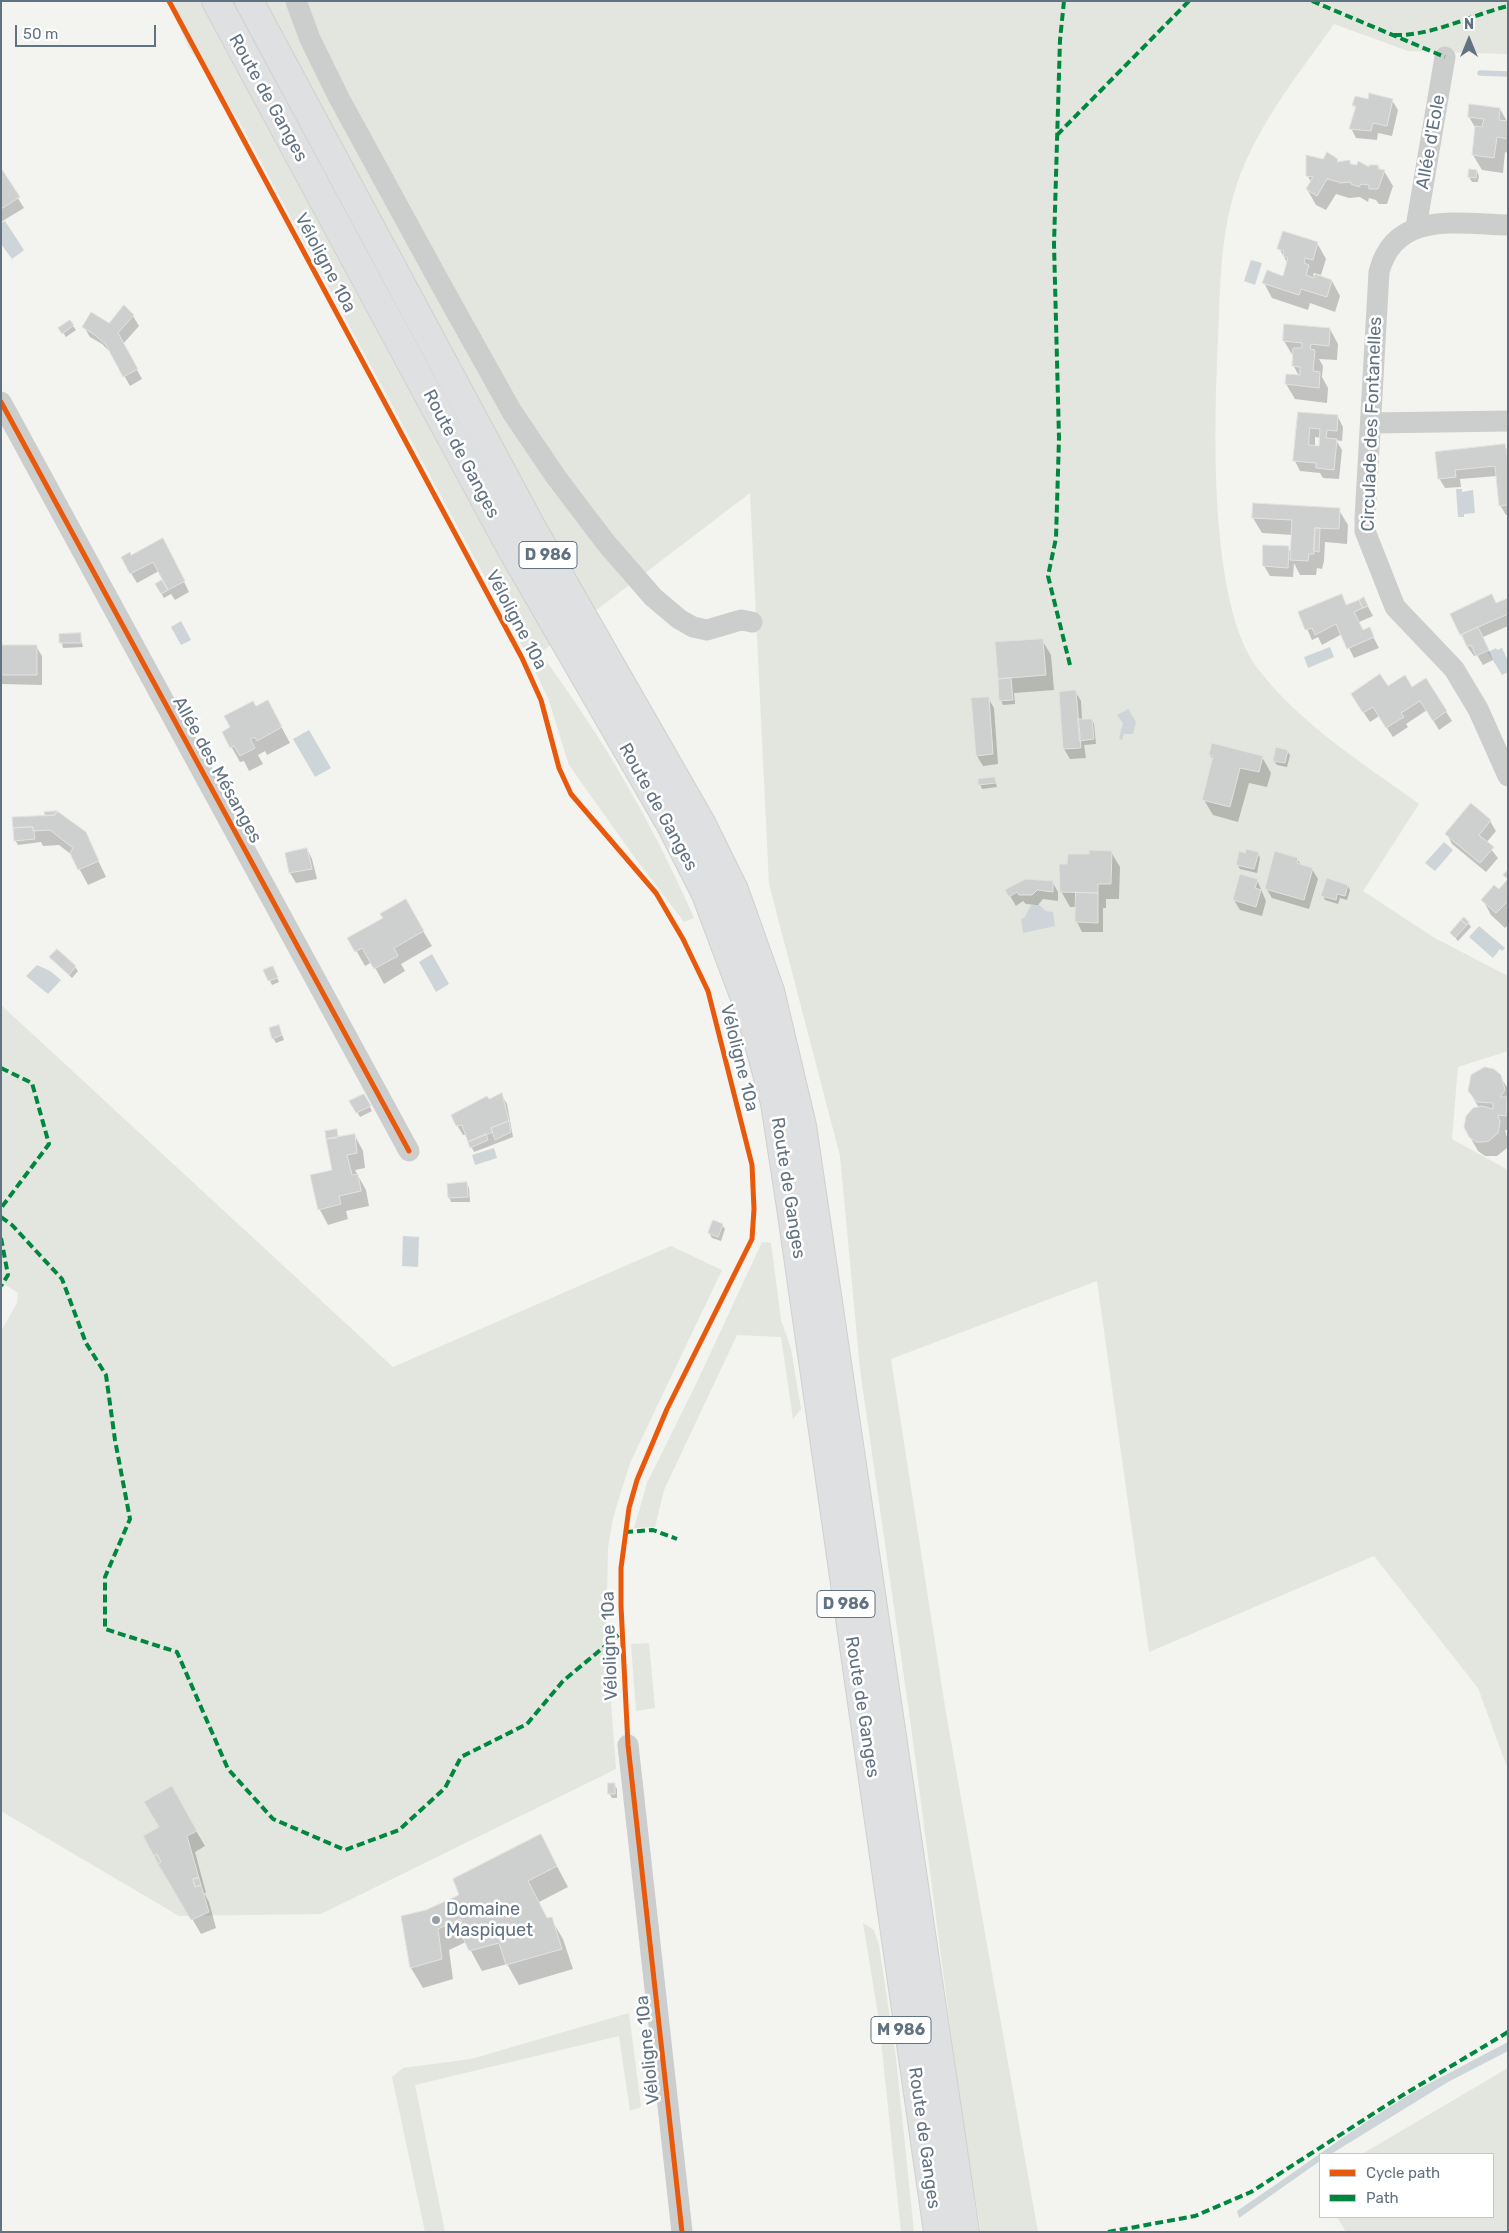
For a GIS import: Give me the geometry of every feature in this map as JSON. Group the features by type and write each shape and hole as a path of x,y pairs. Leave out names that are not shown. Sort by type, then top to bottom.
{"main road":[{"name":"Route de Ganges","path":"216,1 511,548 671,825 706,894 740,979 775,1103 938,2232"},
{"name":"Route de Ganges","path":"249,1 533,530 702,823 734,890 770,991 802,1126 965,2232"},
{"name":"M 986","path":"880,1828 922,2232"}],"street":[{"path":"296,1 310,39 339,98 512,412 556,478 618,557 653,597 679,620 693,627 707,630 742,620 752,622"},
{"name":"Allée d'Eole","path":"1416,227 1445,57"},
{"path":"1416,227 1448,224 1508,224"},
{"name":"Circulade des Fontanelles","path":"1416,227 1404,234 1389,249 1382,258 1379,272 1365,531 1395,608 1454,669 1472,698 1499,730 1508,776"},
{"name":"Allée des Mésanges","path":"1,402 409,1152"},
{"path":"1372,423 1508,421"},
{"name":"Véloligne 10a","path":"628,1746 682,2232"}],"shaded area":[{"path":"167,1 1508,1 1508,54 1408,51 1334,24 1276,106 1251,150 1241,173 1225,232 1221,268 1216,463 1222,558 1230,602 1242,640 1258,669 1293,708 1313,726 1419,804 1363,891 1433,937 1508,976 1508,1051 1458,1067 1452,1139 1508,1170 1508,1770 1478,1688 1374,1556 1149,1652 1097,1281 891,1359 946,1713 1038,2232 981,2232 963,2124 911,1726 860,1369 840,1156 769,884 750,493 540,653 584,716 644,815 694,918 684,922 635,858 569,765 548,698 530,661 240,123 189,48"},
{"path":"5,221 24,250 12,259 1,244 1,223"},
{"path":"1251,260 1262,263 1255,285 1244,281"},
{"path":"1456,489 1462,489 1462,492 1473,490 1475,513 1464,514 1464,517 1458,517"},
{"path":"181,621 191,640 181,645 171,627"},
{"path":"1330,647 1334,657 1308,668 1304,657"},
{"path":"1496,648 1497,650 1502,648 1508,661 1508,675 1506,673 1502,675 1488,652"},
{"path":"1128,709 1136,722 1133,734 1124,734 1122,740 1119,739 1123,723 1117,715"},
{"path":"309,730 331,768 315,777 293,739"},
{"path":"1444,842 1453,850 1435,871 1425,863"},
{"path":"1038,904 1046,911 1053,912 1055,926 1023,933 1021,919 1025,917 1031,905"},
{"path":"1479,926 1505,948 1502,951 1500,949 1493,958 1469,937"},
{"path":"432,954 449,984 436,992 419,962"},
{"path":"37,965 50,971 61,980 48,994 26,976"},
{"path":"1,1005 393,1367 671,1246 722,1270 630,1463 613,1518 608,1548 606,1636 616,1769 321,1914 179,1916 1,1811 1,1331 17,1303 18,1293 1,1282"},
{"path":"494,1148 497,1158 475,1165 472,1155"},
{"path":"403,1236 419,1237 418,1267 402,1266"},
{"path":"762,1242 771,1243 781,1320 791,1349 801,1409 793,1419 781,1337 737,1335 664,1490 655,1527 634,1528 647,1483 698,1380"},
{"path":"649,1643 655,1708 636,1711 631,1644"},
{"path":"863,1923 874,1930 879,1945 896,2058 914,2232 901,2232 879,2021"},
{"path":"629,2013 641,2107 630,2111 619,2036 415,2085 445,2232 425,2232 392,2077 403,2068 471,2059"},
{"path":"1508,2042 1508,2051 1448,2082 1333,2153 1321,2153 1364,2123 1419,2089"},
{"path":"1508,2068 1508,2232 1346,2232 1338,2218 1494,2218 1494,2153 1364,2153"},
{"path":"1319,2154 1319,2162 1239,2218 1237,2211"}],"building":[{"path":"1369,93 1393,99 1387,126 1373,123 1371,131 1349,129 1356,106 1352,106 1355,96 1368,99"},
{"path":"1469,104 1500,108 1499,120 1508,121 1508,139 1497,137 1494,158 1472,155 1475,126 1482,127 1484,119 1468,117"},
{"path":"1327,152 1338,159 1337,162 1350,160 1350,164 1357,165 1358,161 1369,167 1369,165 1378,165 1378,169 1385,170 1378,189 1369,189 1369,185 1361,184 1359,187 1351,184 1351,182 1339,183 1327,179 1317,196 1306,189 1313,177 1306,176 1306,155 1323,159"},
{"path":"1,168 20,197 1,209"},
{"path":"1469,169 1477,170 1476,178 1468,177"},
{"path":"1283,231 1318,242 1313,260 1305,258 1304,263 1309,265 1306,275 1314,278 1315,274 1332,280 1327,297 1301,289 1299,295 1262,283 1267,270 1283,276 1288,258 1283,256 1284,251 1277,249"},
{"path":"124,305 134,315 118,333 138,369 123,377 106,345 82,327 91,312 109,323"},
{"path":"70,320 74,325 62,334 58,328"},
{"path":"1284,324 1330,328 1329,346 1311,344 1310,349 1315,350 1313,371 1320,372 1319,388 1285,384 1286,374 1300,375 1300,367 1292,366 1293,348 1302,348 1302,343 1283,341"},
{"path":"1298,412 1338,415 1337,431 1327,430 1326,438 1337,439 1334,470 1316,468 1316,463 1293,461","holes":["1310,428 1320,429 1319,446 1309,445"]},
{"path":"1505,444 1508,461 1508,505 1499,506 1495,466 1455,470 1456,477 1438,479 1435,452"},
{"path":"1253,503 1340,508 1339,529 1315,528 1314,554 1309,554 1308,561 1290,560 1292,520 1252,518"},
{"path":"1315,528 1320,528 1319,552 1314,551"},
{"path":"163,538 185,581 168,590 153,562 130,574 121,557 130,552 131,555"},
{"path":"1263,545 1289,546 1288,568 1263,566"},
{"path":"162,580 168,590 161,594 155,584"},
{"path":"1342,594 1346,605 1359,600 1363,608 1354,612 1363,630 1370,627 1374,637 1347,649 1336,624 1315,635 1312,628 1305,630 1298,612"},
{"path":"1492,594 1496,603 1508,598 1508,614 1460,635 1450,614"},
{"path":"1364,597 1368,606 1363,608 1359,600"},
{"path":"1478,627 1489,650 1476,656 1471,645 1467,647 1462,635"},
{"path":"81,633 81,643 59,643 59,634"},
{"path":"1043,639 1046,675 998,679 995,642"},
{"path":"1,645 37,645 37,675 1,675"},
{"path":"1380,674 1388,686 1405,675 1412,687 1426,678 1447,711 1433,721 1420,701 1401,713 1404,717 1386,728 1373,707 1363,713 1351,694"},
{"path":"1011,678 1013,700 999,701 998,679"},
{"path":"1076,690 1081,748 1063,749 1059,692"},
{"path":"989,697 993,754 976,756 971,698"},
{"path":"268,700 282,727 257,741 255,737 250,739 255,748 240,756 234,746 230,748 222,732 230,727 224,716 253,701 256,706"},
{"path":"1078,719 1092,719 1094,739 1080,741"},
{"path":"1212,743 1263,756 1259,772 1240,768 1230,807 1202,800 1213,756 1209,755"},
{"path":"1276,747 1288,750 1285,763 1273,761"},
{"path":"995,777 996,783 978,785 978,779"},
{"path":"1471,803 1491,820 1479,835 1494,847 1480,863 1445,834"},
{"path":"57,811 55,815 45,816 44,812"},
{"path":"57,811 86,832 99,861 78,870 70,853 73,848 50,830 33,831 33,827 13,828 12,817 55,815"},
{"path":"33,827 35,839 14,841 13,828"},
{"path":"307,848 312,869 289,873 285,853"},
{"path":"1246,849 1259,852 1254,869 1236,865 1239,851 1245,853"},
{"path":"1089,850 1112,851 1111,884 1098,884 1098,893 1060,892 1059,864 1067,864 1068,854 1089,854"},
{"path":"1275,851 1298,858 1297,863 1313,868 1304,900 1265,889"},
{"path":"1508,870 1508,879 1503,875"},
{"path":"1240,874 1258,879 1255,888 1261,890 1256,907 1233,900"},
{"path":"1327,878 1348,885 1345,896 1337,894 1336,900 1321,896"},
{"path":"1026,879 1053,881 1053,892 1037,890 1032,895 1019,895 1017,892 1009,897 1005,890"},
{"path":"1508,879 1508,901 1496,913 1481,900 1494,885 1499,889"},
{"path":"1076,892 1098,893 1098,923 1075,922"},
{"path":"406,899 424,931 394,948 398,956 374,969 362,948 355,952 347,938 383,918 380,914"},
{"path":"1464,917 1469,922 1467,925 1461,920"},
{"path":"1461,920 1467,925 1455,938 1450,933"},
{"path":"57,949 76,966 69,975 49,957"},
{"path":"273,966 278,978 268,981 263,970"},
{"path":"279,1025 282,1035 272,1039 269,1028"},
{"path":"1485,1067 1494,1069 1501,1075 1505,1090 1500,1097 1507,1097 1506,1116 1498,1115 1500,1122 1498,1133 1489,1141 1476,1142 1469,1137 1464,1127 1466,1116 1473,1108 1482,1106 1493,1109 1493,1103 1477,1102 1468,1091 1471,1075"},
{"path":"502,1093 509,1121 491,1128 493,1132 468,1142 462,1125 456,1126 451,1115 487,1096 489,1099"},
{"path":"364,1094 371,1106 356,1113 349,1101"},
{"path":"509,1121 511,1132 495,1140 491,1128"},
{"path":"337,1129 338,1138 326,1139 325,1131"},
{"path":"355,1134 357,1153 347,1155 352,1175 358,1174 361,1191 339,1196 341,1204 318,1210 310,1175 332,1170 326,1139"},
{"path":"486,1134 488,1140 470,1148 468,1142"},
{"path":"467,1182 468,1197 448,1198 447,1184"},
{"path":"713,1220 723,1224 718,1237 708,1233"},
{"path":"608,1783 615,1783 615,1794 608,1794"},
{"path":"172,1786 197,1831 187,1836 199,1878 193,1879 195,1887 201,1885 209,1912 191,1920 158,1864 161,1862 157,1854 154,1856 143,1836 159,1827 144,1802"},
{"path":"541,1834 557,1866 528,1881 547,1918 552,1917 562,1949 506,1965 499,1943 469,1951 458,1927 463,1925 460,1919 438,1929 442,1959 410,1968 401,1916 426,1910 459,1895 453,1879"},
{"path":"157,1854 161,1862 158,1864 154,1856"},
{"path":"199,1878 201,1885 195,1887 193,1879"}],"waterway":[{"path":"1480,73 1508,74"}],"marked path":[{"path":"1064,1 1060,40 1054,244 1059,438 1056,538 1048,576 1070,665"},
{"path":"1057,135 1189,1"},
{"path":"1312,1 1445,57"},
{"path":"1394,35 1437,29 1508,6"},
{"path":"1,1068 32,1083 49,1144 1,1208"},
{"path":"1,1217 12,1225 62,1279 86,1343 106,1375 115,1440 130,1519 105,1577 105,1629 177,1652 228,1769 273,1819 345,1850 399,1830 445,1788 461,1757 527,1724 563,1681 622,1632"},
{"path":"1,1238 8,1275 1,1286"},
{"path":"625,1532 653,1530 677,1539"},
{"path":"1108,2232 1195,2216 1251,2192 1393,2101 1508,2032"}],"cycle path":[{"path":"169,1 522,658 541,700 559,768 571,794 656,893 683,939 708,991 752,1165 754,1209 752,1239 667,1409 637,1480 629,1508 621,1568 621,1606 628,1745 682,2232"},
{"path":"1,402 409,1151"}],"place":[{"name":"Domaine Maspiquet","path":"436,1920"}]}
